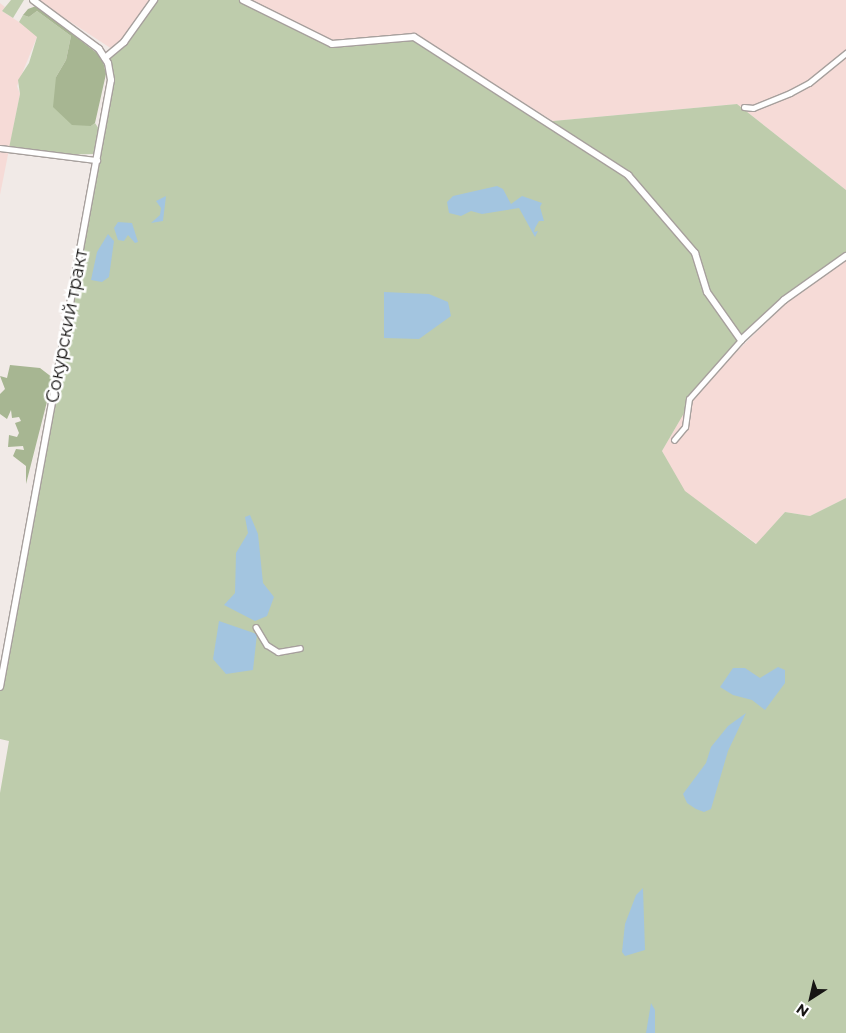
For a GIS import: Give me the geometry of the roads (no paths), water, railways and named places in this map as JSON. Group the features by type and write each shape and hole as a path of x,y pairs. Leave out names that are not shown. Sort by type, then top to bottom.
{"street":[{"path":"32,0 92,42 106,58 124,42 154,0"},
{"path":"243,0 332,44 414,37 628,175 695,253 707,292 741,340"},
{"path":"744,107 753,108 809,83 846,53"},
{"name":"Сокурский тракт","path":"0,687 110,91 110,71 106,58"},
{"path":"0,148 98,160"},
{"path":"674,440 685,427 689,399 741,340 784,300 846,256"},
{"path":"256,626 267,646 278,652 300,648"}],"water":[{"path":"497,186 503,189 511,204 522,196 542,203 540,207 544,221 539,221 535,228 534,232 538,231 535,237 519,208 482,214 471,211 461,216 449,213 447,202 453,196"},
{"path":"166,196 163,221 151,223 160,215 161,208 156,201"},
{"path":"118,222 132,223 138,242 135,243 128,235 124,241 118,240 114,228"},
{"path":"108,234 114,241 109,277 102,282 91,280 97,252"},
{"path":"384,292 429,294 448,302 451,316 419,339 384,338"},
{"path":"250,515 258,534 263,583 274,597 267,616 255,621 224,605 235,593 236,553 248,533 245,517"},
{"path":"219,621 257,634 253,670 226,674 213,659"},
{"path":"778,667 785,670 785,683 765,710 752,700 733,695 720,687 733,668 745,668 760,678"},
{"path":"746,713 728,751 711,809 704,812 696,809 687,803 683,794 706,763 711,747 728,726"},
{"path":"643,888 645,950 625,956 622,952 625,924 636,895"},
{"path":"651,1003 655,1010 655,1033 646,1033"}]}
